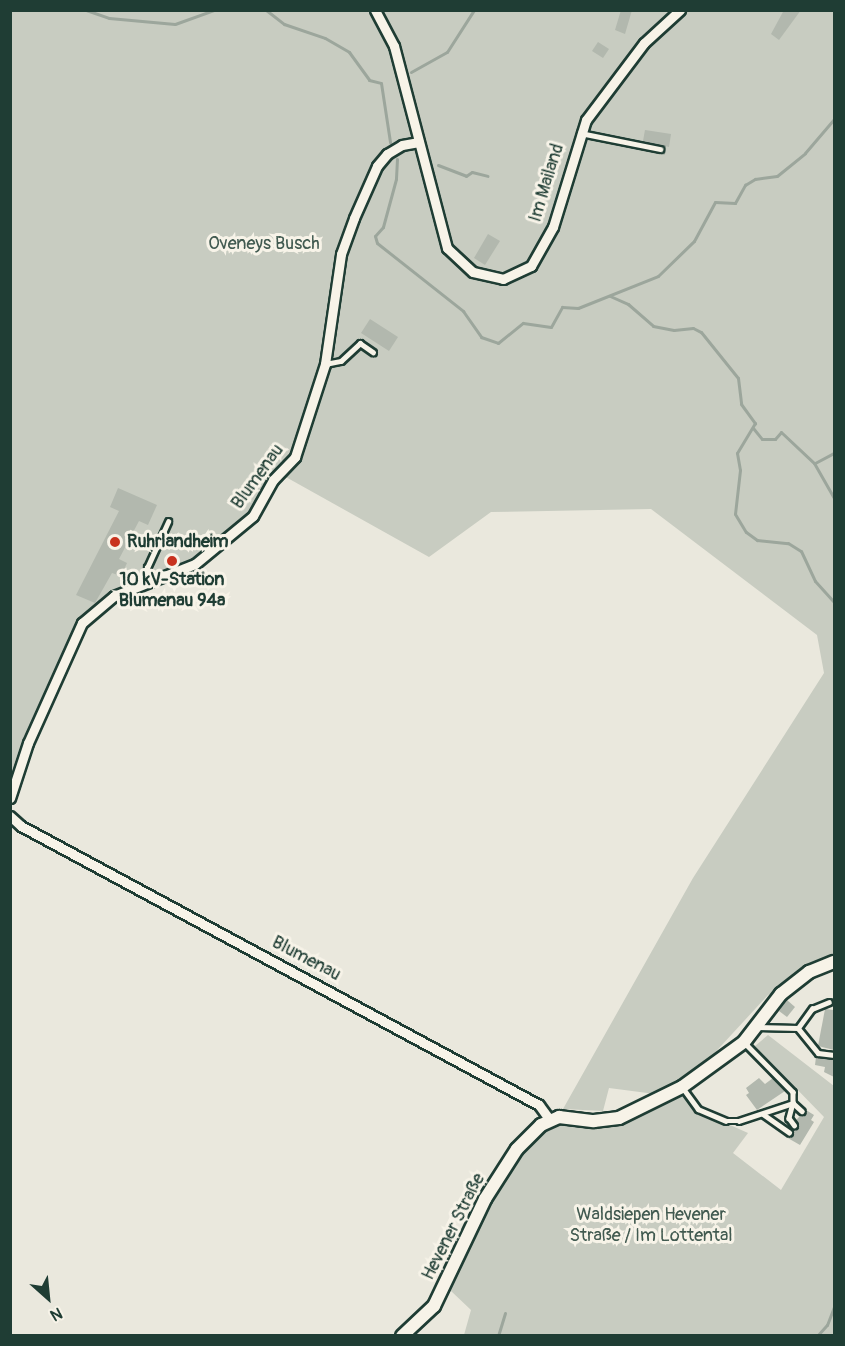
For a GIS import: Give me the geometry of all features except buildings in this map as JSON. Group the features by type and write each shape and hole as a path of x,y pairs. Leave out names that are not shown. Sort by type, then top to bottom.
{"street":[{"name":"Im Mailand","path":"375,10 394,46 447,248 473,272 502,279 531,266 539,254 553,227 580,133 644,43 680,10"},
{"name":"Blumenau","path":"10,798 28,743 82,623 114,596 195,564 253,516 273,480 301,446 325,364 341,254 354,218 377,166 387,154 402,145 419,142"},
{"name":"Blumenau","path":"10,816 21,826 538,1105 550,1120"},
{"path":"550,1120 619,1118 682,1087 744,1042 758,1028 781,994 809,972 834,962"},
{"name":"Hevener Straße","path":"402,1335 434,1306 485,1199 517,1149 550,1120"}],"lane":[{"path":"580,133 660,149"},
{"path":"325,364 341,361 360,343 373,352"},
{"path":"151,581 147,568 168,522"},
{"path":"798,1028 812,1008 829,1002"},
{"path":"758,1028 798,1028"},
{"path":"798,1028 818,1053 834,1055"},
{"path":"744,1042 793,1092 789,1118 794,1125"},
{"path":"682,1087 698,1109 726,1121 763,1114 793,1103"},
{"path":"793,1103 802,1111"},
{"path":"763,1114 789,1132"}],"green space":[{"name":"Oveneys Busch","path":"10,11 834,11 834,957 768,995 709,1059 655,1094 609,1088 603,1111 563,1109 693,878 824,673 817,635 651,509 491,512 429,557 284,476 253,516 184,577 129,594 87,625 11,782"},
{"name":"Waldsiepen Hevener Straße / Im Lottental","path":"768,1035 834,1086 834,1335 464,1335 471,1310 451,1291 452,1281 482,1215 522,1151 549,1126 581,1125 644,1112 681,1095 703,1113 748,1133 733,1153 781,1190 824,1117 755,1046"}],"waterway":[{"path":"86,10 109,18 175,24 214,10"},
{"path":"266,10 284,24 325,38 349,52 369,80 381,83 390,142"},
{"path":"411,72 447,52 474,10"},
{"path":"397,159 396,179 383,227 375,236 377,243 463,311 481,337 498,343 523,323 551,327 562,307 578,308 658,276 694,241 715,202 735,203 745,185 755,179 777,176 805,153 834,119"},
{"path":"438,165 466,176 472,172 488,176"},
{"path":"610,296 628,304 653,326 674,330 693,328 701,332 738,378 741,404 755,423 737,453 740,470 735,514 746,532 757,540 788,543 801,551 815,581 834,602"},
{"path":"753,428 762,439 775,439 781,432 814,463 834,498"},
{"path":"815,463 834,453"},
{"path":"817,1336 827,1325 834,1307"},
{"path":"498,1336 505,1313"}],"place":[{"name":"Ruhrlandheim","path":"115,542"},
{"name":"10 kV-Station Blumenau 94a","path":"172,561"}]}
